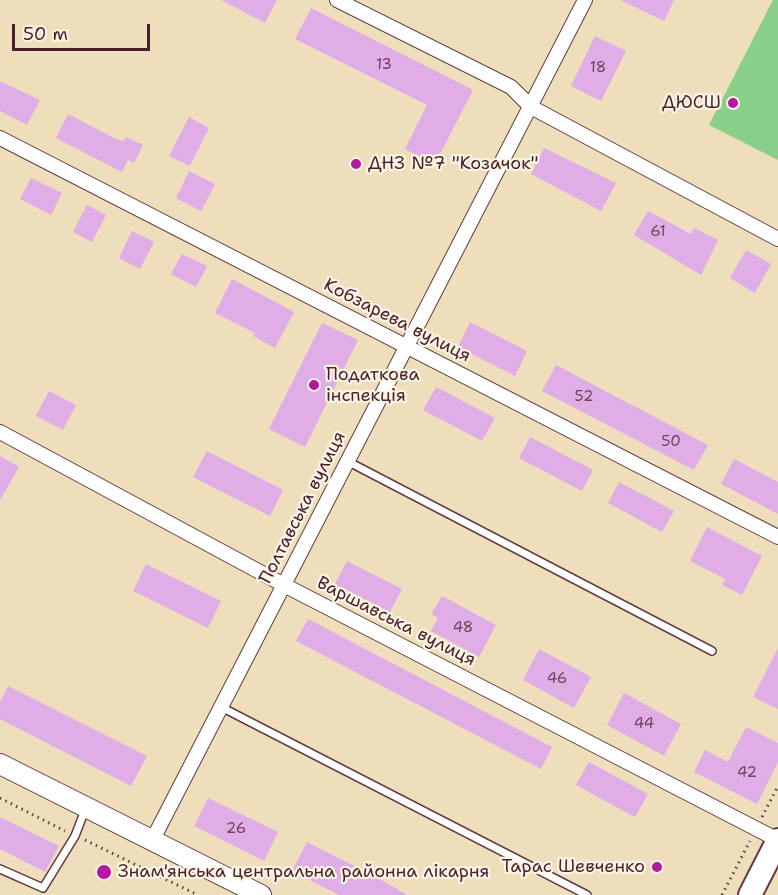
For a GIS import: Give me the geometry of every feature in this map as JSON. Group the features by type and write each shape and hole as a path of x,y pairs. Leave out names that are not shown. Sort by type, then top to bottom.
{"main road":[{"path":"750,895 778,840"}],"street":[{"path":"338,0 511,87 531,107 778,239"},
{"name":"Полтавська вулиця","path":"152,841 223,708 347,461 585,0"},
{"name":"Кобзарева вулиця","path":"0,138 778,537"},
{"name":"Варшавська вулиця","path":"0,432 284,585 778,840"},
{"path":"0,764 261,895"}],"lane":[{"path":"347,461 712,651"},
{"path":"223,708 587,895"},
{"path":"0,869 42,888 75,836 86,807"}],"path":[{"path":"0,798 198,895"}],"green space":[{"path":"773,0 778,0 778,160 709,125"}],"building":[{"path":"221,0 277,0 265,23"},
{"path":"620,0 674,0 664,21"},
{"path":"311,8 473,90 435,164 405,149 427,105 295,39"},
{"path":"595,36 626,51 601,101 571,86"},
{"path":"0,81 40,100 27,125 0,111"},
{"path":"68,114 116,139 124,141 126,137 143,145 134,163 128,160 122,172 56,138"},
{"path":"189,117 209,128 190,166 169,156"},
{"path":"544,148 616,183 601,211 531,174"},
{"path":"189,171 215,184 201,211 176,198"},
{"path":"31,178 62,193 51,215 20,199"},
{"path":"87,205 106,215 92,242 73,232"},
{"path":"648,211 691,234 694,228 718,240 701,275 634,235"},
{"path":"132,231 154,242 140,269 119,258"},
{"path":"746,250 771,264 755,293 730,278"},
{"path":"182,254 207,266 196,287 171,274"},
{"path":"232,279 294,312 275,348 253,336 255,333 215,313"},
{"path":"470,322 527,351 515,376 458,347"},
{"name":"Податкова інспекція","path":"322,323 358,340 305,447 269,429"},
{"path":"556,365 708,445 694,470 542,391"},
{"path":"436,387 495,418 482,441 423,410"},
{"path":"49,391 76,405 63,430 36,416"},
{"path":"530,437 593,470 582,491 519,458"},
{"path":"207,451 283,490 270,516 193,477"},
{"path":"0,456 19,467 0,500"},
{"path":"734,459 778,482 778,514 721,484"},
{"path":"619,482 674,511 662,532 608,503"},
{"path":"707,527 762,556 742,595 722,585 725,579 690,561"},
{"path":"347,561 402,589 390,612 335,584"},
{"path":"146,564 221,601 208,628 133,591"},
{"path":"442,596 496,625 479,657 431,631 438,618 431,614"},
{"path":"308,619 552,747 541,769 296,641"},
{"path":"778,648 778,709 753,697"},
{"path":"539,649 591,677 574,708 523,680"},
{"path":"8,686 147,756 131,786 0,719 0,702"},
{"path":"624,693 681,724 664,756 607,725"},
{"path":"746,727 778,743 778,762 757,804 694,772 705,750 728,762"},
{"path":"589,762 648,794 635,817 576,785"},
{"path":"208,798 278,832 264,861 194,826"},
{"path":"0,817 59,846 45,872 0,849"},
{"path":"307,842 407,895 339,895 292,871"}],"place":[{"name":"ДЮСШ","path":"733,103"},
{"name":"ДНЗ №7 \"Козачок\"","path":"356,164"},
{"name":"Податкова інспекція","path":"314,385"},
{"name":"Тарас Шевченко","path":"657,867"},
{"name":"Знам'янська центральна районна лікарня","path":"104,872"}]}
